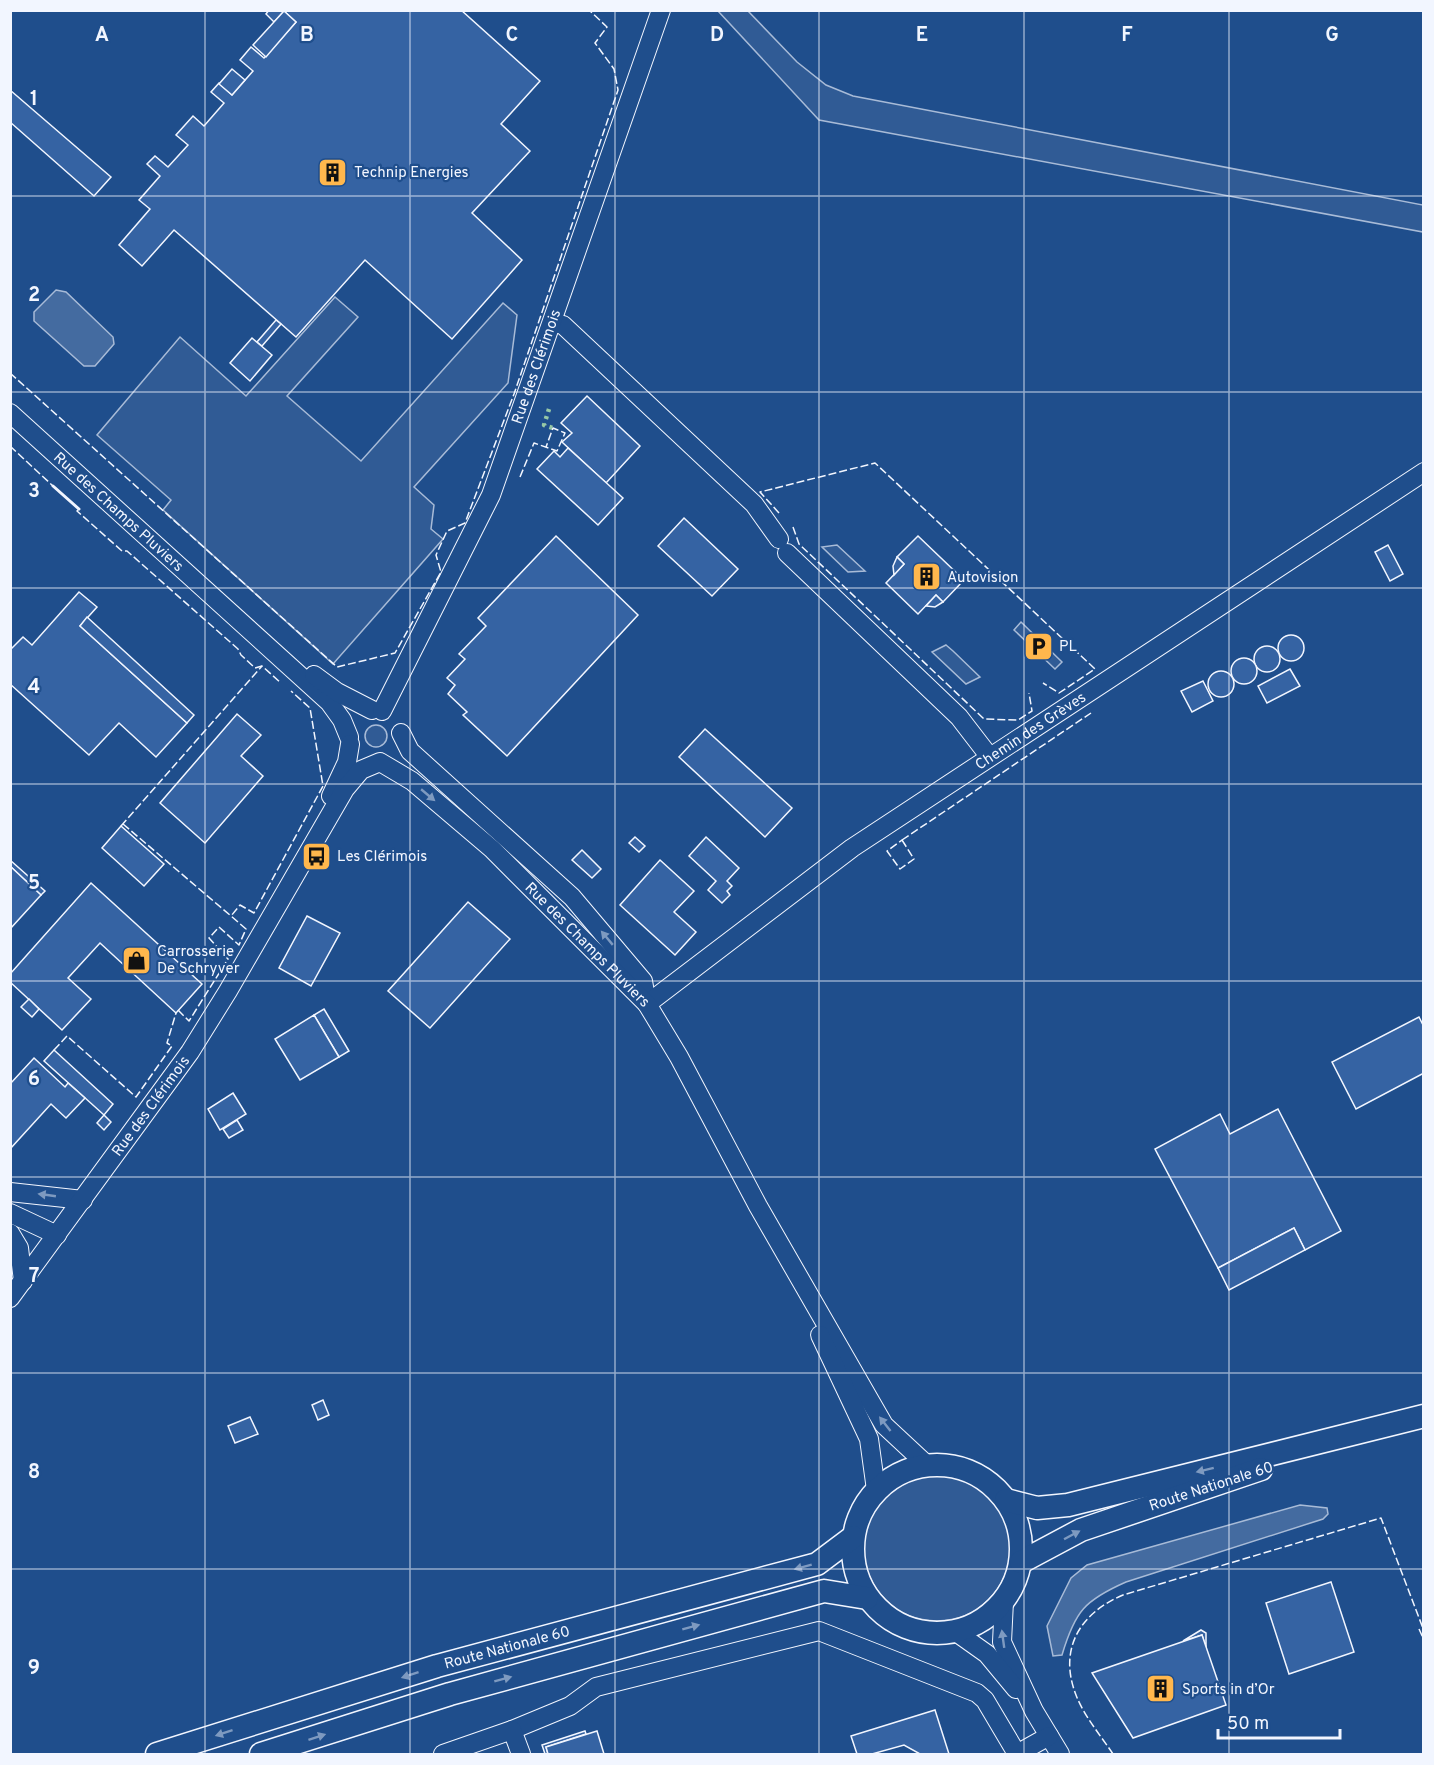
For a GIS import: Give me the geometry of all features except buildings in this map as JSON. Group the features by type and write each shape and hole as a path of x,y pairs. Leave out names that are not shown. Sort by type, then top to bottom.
{"main road":[{"name":"Route Nationale 60","path":"1006,1500 1037,1508 1068,1505 1414,1419"},
{"name":"Route Nationale 60","path":"1021,1562 1081,1530 1414,1419"},
{"path":"927,1465 957,1467 985,1479 1006,1500 1020,1530 1021,1562 1015,1582 1004,1601 983,1620 956,1632 922,1633 891,1621 867,1598 854,1569 853,1537 861,1512 876,1490 899,1473 927,1465"},
{"name":"Route Nationale 60","path":"157,1755 438,1666 817,1564 853,1537"},
{"name":"Route Nationale 60","path":"261,1755 450,1694 824,1590 867,1598"}],"street":[{"name":"Rue des Clérimois","path":"377,711 491,495 554,323 661,10"},
{"path":"554,323 563,326 754,504 783,546 959,717 989,756"},
{"name":"Rue des Champs Pluviers","path":"10,413 328,702 342,720 350,740"},
{"name":"Chemin des Grèves","path":"647,1004 852,848 1424,472"},
{"name":"Rue des Champs Pluviers","path":"229,610 337,692 377,711"},
{"path":"377,711 395,719 401,733 399,748 395,754 380,762 363,760 350,740 353,722 358,716 377,711"},
{"name":"Rue des Champs Pluviers","path":"401,733 410,751 572,897 642,981 647,1004"},
{"name":"Rue des Clérimois","path":"267,924 347,762 350,740"},
{"name":"Rue des Clérimois","path":"10,1298 190,1052 345,789 361,770 380,762"},
{"name":"Rue des Champs Pluviers","path":"380,762 412,781 492,849 647,1004"},
{"path":"647,1004 679,1057 758,1206 884,1425 927,1465"},
{"path":"10,1192 83,1200"},
{"path":"758,1206 869,1439 876,1490"},
{"path":"10,1213 57,1235"},
{"path":"10,1233 19,1248 23,1281"},
{"path":"1004,1601 1002,1642 1034,1711 1060,1755"},
{"path":"443,1755 570,1707 596,1687 819,1631 977,1693 985,1700 1017,1754 1049,1736"},
{"path":"956,1632 987,1654 1034,1711"},
{"path":"512,1730 521,1755"}],"shaded area":[{"path":"718,11 748,11 797,62 826,85 853,96 1423,205 1423,232 819,120"},
{"path":"56,290 66,292 113,337 114,344 95,366 84,366 34,321 34,312"},
{"path":"335,297 358,317 287,396 361,461 503,303 517,315 508,383 414,487 434,505 431,529 443,539 333,664 163,510 171,500 97,435 180,337 246,396"},
{"path":"837,545 865,571 848,572 822,547"},
{"name":"PL","path":"1021,622 1062,662 1055,669 1014,630"},
{"path":"946,645 980,677 966,684 932,652"},
{"path":"376,725 384,728 387,736 384,744 376,747 368,744 365,736 368,728"},
{"path":"937,1475 965,1480 989,1496 1005,1520 1010,1548 1005,1576 989,1600 965,1616 937,1621 909,1616 885,1600 869,1576 864,1548 869,1520 885,1496 909,1480"},
{"path":"1300,1505 1327,1508 1328,1514 1323,1519 1126,1582 1112,1589 1091,1601 1077,1617 1062,1655 1053,1656 1047,1626 1071,1578 1087,1565"}],"hedge":[{"path":"549,409 544,425 553,428"}],"fence":[{"path":"10,373 337,667 395,653 441,572 436,555 447,531 465,523 514,394 618,90 614,69 595,43 607,27 589,10"},
{"path":"520,477 534,443 557,451 565,433 553,428 546,447"},
{"path":"10,446 53,486"},
{"path":"779,513 760,492 875,463 1095,669 1059,693 1043,683"},
{"path":"79,509 77,511 122,551 127,551 238,649 255,668 262,666 281,683"},
{"path":"793,527 799,544 984,719 1018,720 1032,711 1029,693"},
{"path":"121,826 262,666"},
{"path":"178,1010 189,1021 228,959 209,938 219,927 239,945 246,929 231,916 240,905 254,913 323,786 310,708 291,691"},
{"path":"902,840 1091,713"},
{"path":"123,824 231,916"},
{"path":"902,840 914,859 900,869 887,851 902,840"},
{"path":"54,1050 67,1036 136,1097 172,1046 167,1043 176,1013"},
{"path":"1113,1754 1079,1703 1071,1678 1070,1662 1072,1648 1084,1622 1095,1612 1123,1595 1381,1518 1424,1631"},
{"path":"1419,1629 1424,1640"}],"wall":[{"path":"53,486 79,509"}],"place":[{"name":"Technip Energies","path":"333,172"},
{"name":"Autovision","path":"926,577"},
{"name":"PL","path":"1038,646"},
{"name":"Les Clérimois","path":"316,856"},
{"name":"Carrosserie De Schryver","path":"136,960"},
{"name":"Sports in d’Or","path":"1161,1689"}]}
